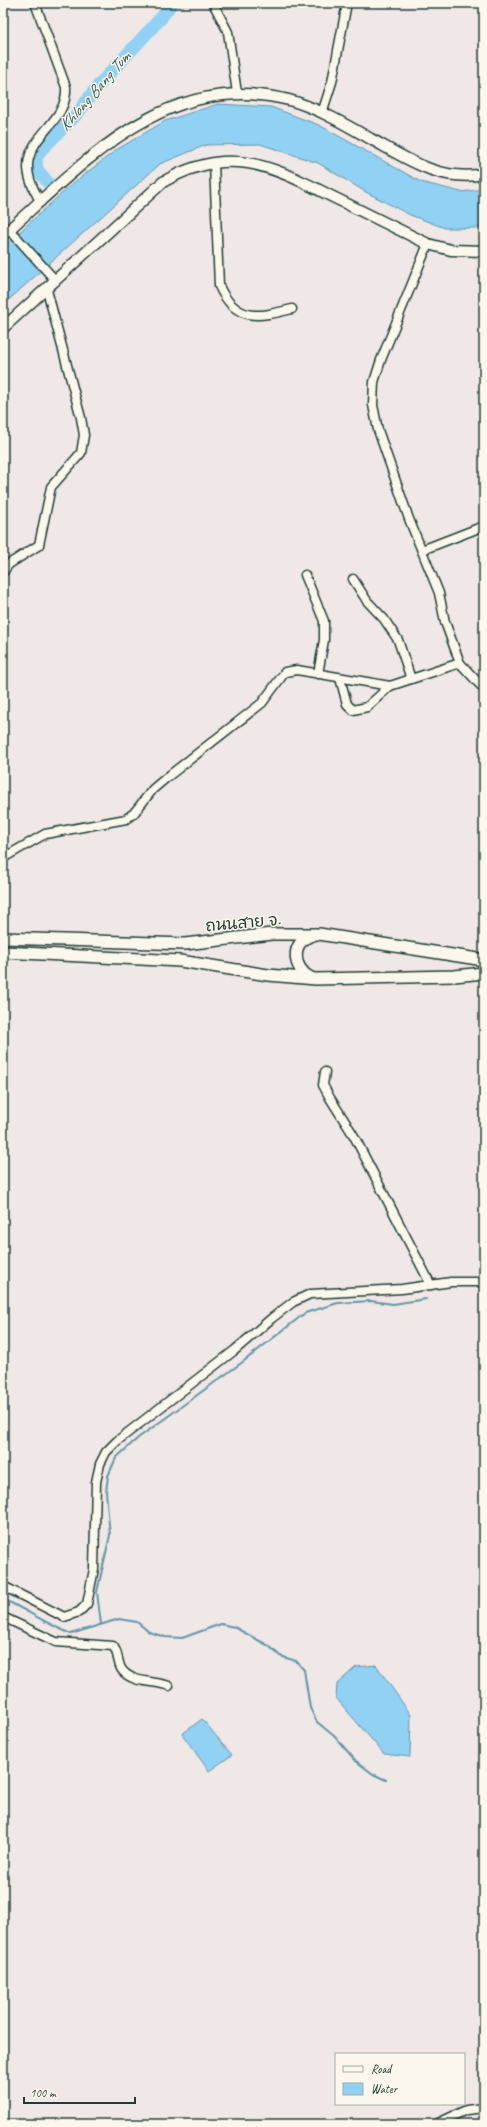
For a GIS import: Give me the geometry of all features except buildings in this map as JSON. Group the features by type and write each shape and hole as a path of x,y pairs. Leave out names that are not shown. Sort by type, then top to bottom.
{"main road":[{"name":"ถนนสาย จ.","path":"3,938 185,944 272,934 319,934 484,960"},
{"path":"316,979 305,975 300,970 296,956 300,943 305,938 319,934"},
{"path":"3,952 180,961 268,975 316,979 454,976 484,977"},
{"path":"452,954 484,953"},
{"path":"454,976 484,973"}],"street":[{"path":"35,3 66,88 67,95 64,104 35,143 28,161 28,177 41,202"},
{"path":"214,3 228,32 237,93"},
{"path":"322,114 332,82 347,3"},
{"path":"56,281 6,232 99,149 131,128 163,110 197,98 237,93 290,101 322,114 430,170 450,176 484,174"},
{"path":"3,328 47,290 163,182 194,167 214,163 238,162 267,166 428,244 451,250 484,251"},
{"path":"214,163 219,286 223,294 232,305 249,316 258,316 292,309"},
{"path":"428,244 381,360 373,392 376,423 409,519 439,594 445,622 460,662 484,689"},
{"path":"3,572 9,564 39,545 51,487 81,453 84,435 82,418 47,290"},
{"path":"422,550 484,526"},
{"path":"305,575 324,621 324,640 318,674"},
{"path":"353,579 367,601 384,619 398,640 411,680"},
{"path":"3,858 45,834 126,819 134,813 166,778 262,703 285,672 297,670 390,686 460,662"},
{"path":"340,678 347,704 353,710 367,707 390,686"},
{"path":"325,1072 323,1085 354,1136 431,1285"},
{"path":"3,1586 64,1617 79,1612 87,1604 94,1569 96,1482 100,1464 106,1452 117,1441 229,1355 293,1302 310,1294 467,1281 484,1282"},
{"path":"3,1617 56,1642 113,1646 117,1651 121,1668 127,1675 138,1681 159,1682 169,1686"},
{"path":"436,2124 466,2110 484,2108"}],"water":[{"path":"218,104 271,107 319,125 421,182 461,192 484,189 484,228 445,228 410,215 364,191 318,163 260,144 206,145 160,164 3,305 3,247 72,184 116,150 165,121"},
{"path":"376,1665 411,1715 410,1757 384,1754 336,1698 337,1684 356,1667"},
{"path":"202,1719 232,1755 209,1771 182,1734"}],"waterway":[{"name":"Khlong Bang Tum","path":"49,184 37,169 36,159 40,151 77,114 98,86 161,18 172,3"},
{"path":"101,1624 97,1592 110,1535 106,1492 108,1476 116,1458 138,1438 244,1361 305,1313 338,1303 371,1301 393,1304 426,1299"},
{"path":"3,1599 71,1634 119,1619 137,1622 149,1632 165,1637 182,1638 221,1624 234,1627 269,1646 280,1656 296,1661 304,1670 310,1708 317,1722 334,1736 356,1761 373,1774 386,1780"}]}
